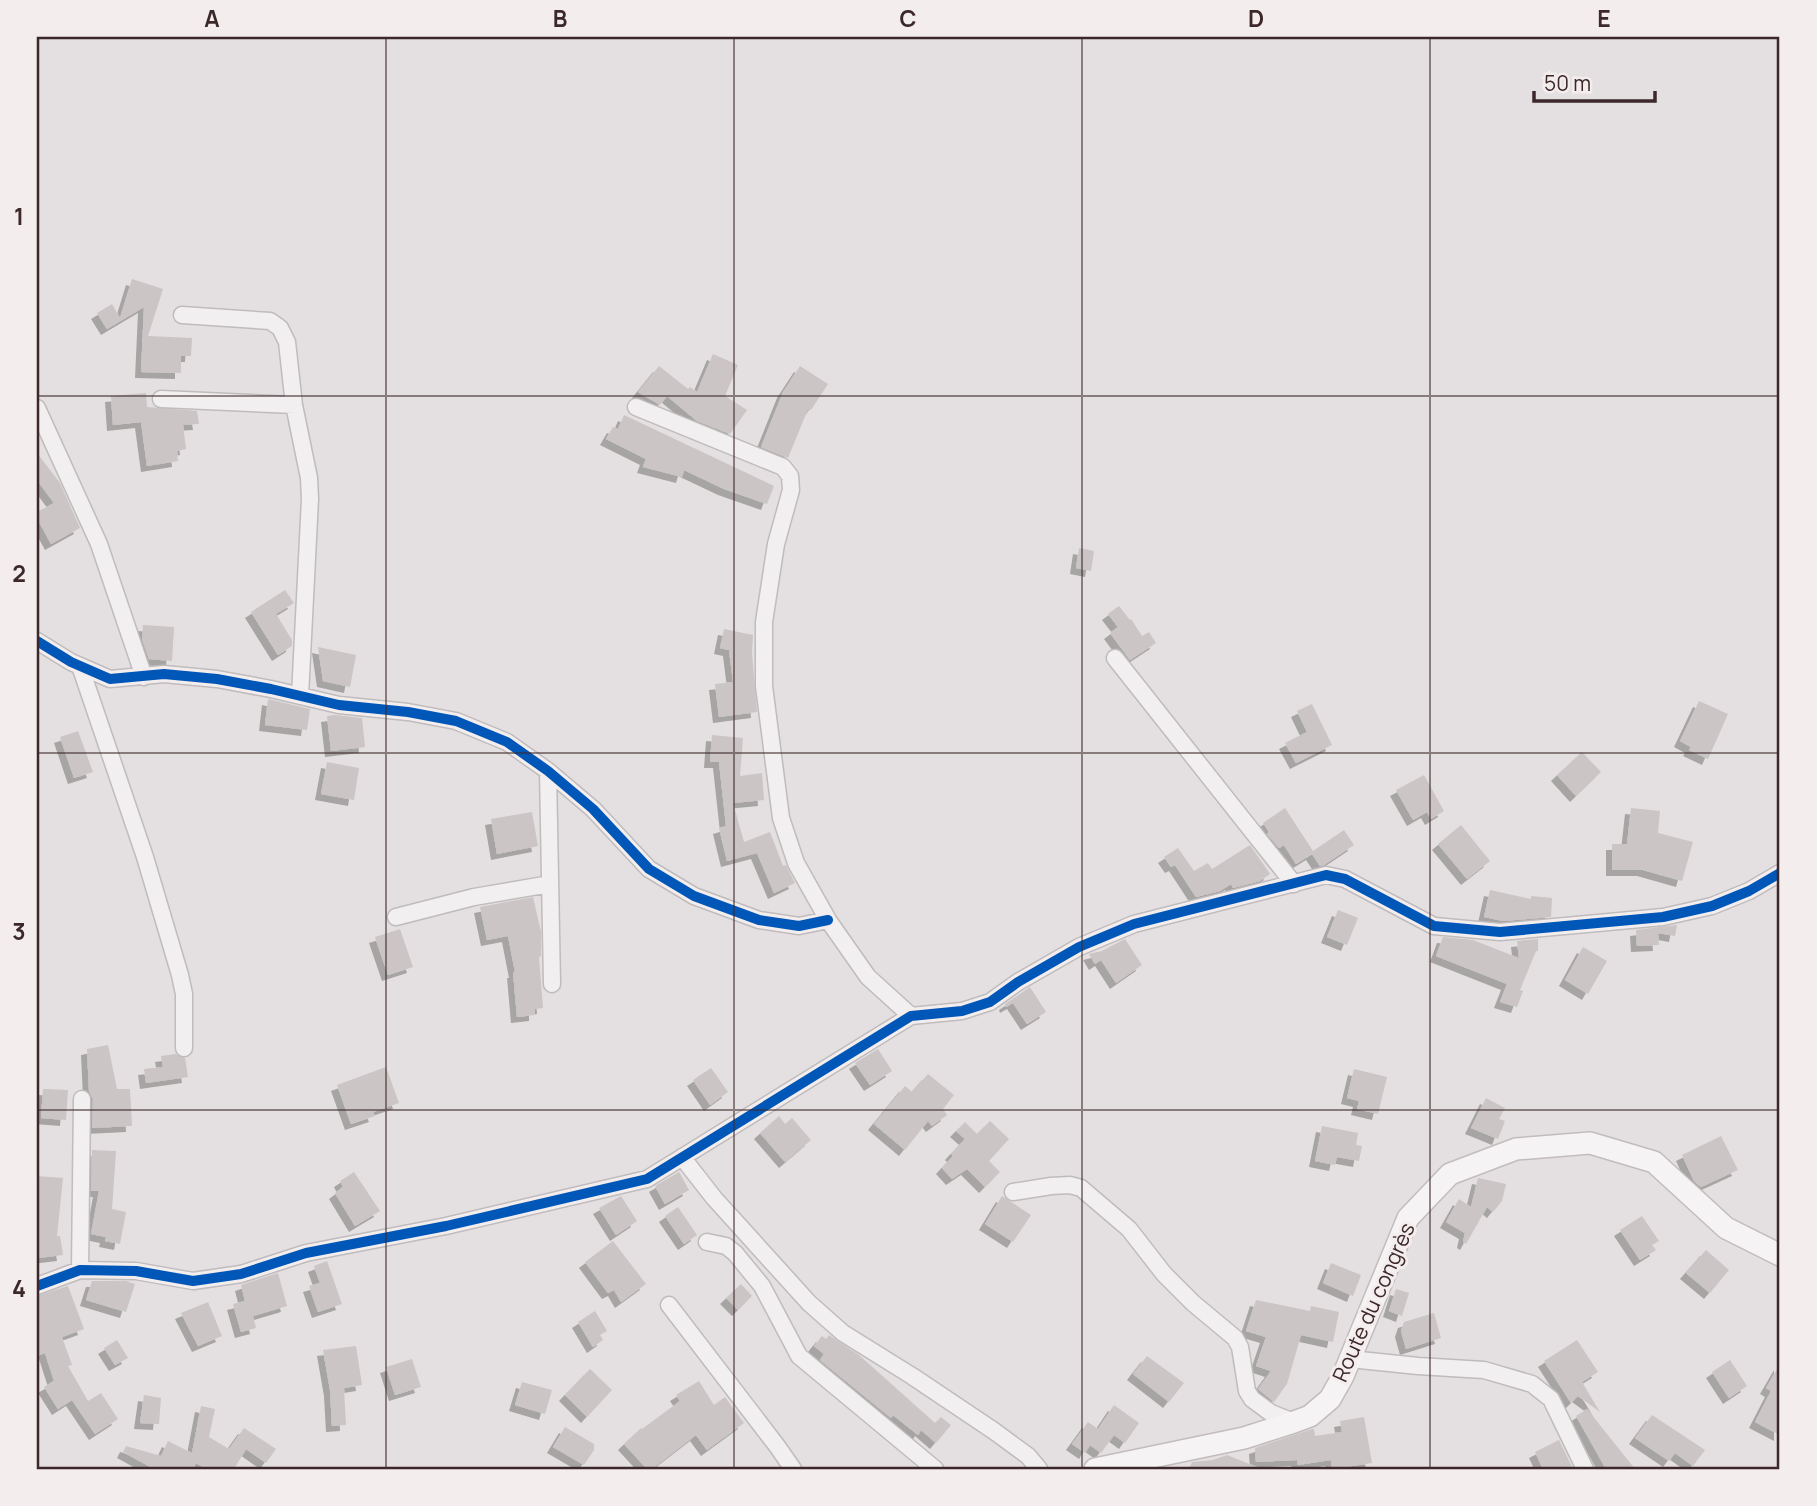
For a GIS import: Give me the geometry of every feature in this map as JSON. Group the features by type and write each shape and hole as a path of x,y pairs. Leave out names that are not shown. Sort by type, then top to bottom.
{"main road":[{"name":"Route du congrès","path":"1095,1469 1244,1438 1310,1416 1330,1399 1350,1359 1408,1218 1450,1174 1516,1149 1590,1143 1654,1162 1726,1228 1780,1255"}],"street":[{"path":"182,315 270,321 280,328 287,342 294,405 309,478 310,499 300,696"},
{"path":"161,399 294,405"},
{"path":"37,408 99,544 144,677"},
{"path":"636,408 783,467 790,476 790,490 776,544 764,622 764,686 781,818 796,863 828,920 868,977 911,1016"},
{"path":"37,641 80,666 110,679 164,674 217,679 339,705 408,712 456,721 507,742 548,771 593,809 649,869 694,897 759,920 799,926 828,920"},
{"path":"1115,658 1294,884"},
{"path":"80,666 145,857 180,975 184,994 184,1048"},
{"path":"548,771 552,984"},
{"path":"37,1286 80,1270 136,1271 193,1281 241,1274 306,1253 446,1226 647,1179 911,1016 962,1011 990,1002 1018,982 1079,947 1134,924 1326,875 1335,876 1434,926 1500,932 1663,917 1712,906 1749,891 1780,873"},
{"path":"396,917 474,897 550,884"},
{"path":"80,1270 82,1100"},
{"path":"682,1157 800,1293 843,1333 994,1431 1028,1456 1039,1469"},
{"path":"1013,1192 1051,1186 1070,1185 1082,1188 1129,1229 1164,1274 1193,1304 1235,1338 1240,1347 1247,1391 1252,1399 1271,1413 1294,1422"},
{"path":"707,1242 726,1246 735,1253 762,1286 799,1356 935,1469"},
{"path":"669,1305 793,1469"},
{"path":"1350,1359 1484,1370 1532,1384 1551,1399 1585,1469"}],"building":[{"path":"132,279 163,289 148,336 192,338 191,356 181,356 181,373 141,372 144,307 107,329 97,313 112,304 120,318"},
{"path":"713,354 738,365 725,396 747,410 730,434 697,421 667,396 660,405 638,392 659,366 688,389 690,387 697,392"},
{"path":"800,366 828,384 811,410 808,409 788,458 761,447 783,392"},
{"path":"146,393 147,407 197,411 199,424 183,425 186,449 177,451 178,461 147,466 141,422 113,425 111,396"},
{"path":"624,415 774,486 767,504 724,489 684,470 682,477 643,467 646,459 606,439 613,427 618,429"},
{"path":"37,453 60,483 80,528 51,544 37,518 37,512 54,503 37,480"},
{"path":"1079,548 1094,551 1091,571 1076,568"},
{"path":"285,590 294,603 276,614 292,640 292,646 278,655 251,612"},
{"path":"1119,606 1142,636 1149,632 1156,643 1130,660 1110,633 1118,627 1108,614"},
{"path":"143,625 174,627 172,661 149,659 142,639"},
{"path":"724,629 753,635 757,712 719,717 715,684 733,682 729,650 720,648"},
{"path":"318,647 356,655 350,687 323,681"},
{"path":"268,699 310,709 307,730 265,725"},
{"path":"1699,701 1728,714 1708,759 1689,750 1691,747 1680,741"},
{"path":"1312,704 1332,745 1296,763 1285,743 1307,732 1297,711"},
{"path":"327,716 362,718 365,747 331,751"},
{"path":"78,731 93,772 74,778 60,737"},
{"path":"712,735 743,738 740,776 762,773 764,800 733,803 744,842 770,832 783,866 786,865 795,883 774,893 757,853 727,861 719,828 726,826 719,762 710,762"},
{"path":"1582,752 1601,772 1576,796 1557,775"},
{"path":"327,762 359,768 354,800 321,794"},
{"path":"1424,775 1444,811 1431,819 1427,812 1413,820 1396,790"},
{"path":"1285,808 1313,851 1344,830 1354,845 1324,865 1320,866 1312,854 1296,864 1284,845 1279,848 1267,834 1269,832 1263,823"},
{"path":"1631,808 1660,811 1658,833 1693,842 1682,881 1643,870 1612,870 1612,844 1627,844"},
{"path":"532,812 538,846 497,854 491,819"},
{"path":"1461,825 1490,861 1467,879 1438,844"},
{"path":"1250,845 1270,874 1260,881 1233,888 1231,884 1220,891 1196,897 1175,865 1171,867 1164,857 1178,848 1194,871 1208,863 1212,869"},
{"path":"1490,890 1531,899 1531,896 1552,898 1551,917 1503,921 1484,917"},
{"path":"533,897 541,932 539,957 543,1008 535,1009 535,1015 517,1017 515,972 508,936 487,940 480,907"},
{"path":"1338,910 1358,918 1347,945 1327,937"},
{"path":"1677,925 1675,936 1658,933 1659,945 1637,946 1636,930"},
{"path":"400,929 413,967 388,975 375,937"},
{"path":"1443,937 1473,940 1519,958 1517,941 1538,939 1538,951 1520,990 1523,991 1517,1007 1500,1002 1507,984 1436,956"},
{"path":"1125,939 1142,965 1116,983 1101,960 1095,964 1089,954 1102,951"},
{"path":"1583,947 1607,961 1588,994 1565,980"},
{"path":"1030,987 1046,1012 1027,1024 1013,1003 1006,1007 1005,1004"},
{"path":"108,1045 117,1089 130,1089 132,1126 92,1128 93,1099 89,1091 87,1049"},
{"path":"878,1049 892,1071 870,1085 855,1063"},
{"path":"175,1054 185,1058 188,1077 146,1083 144,1069 163,1067 161,1056"},
{"path":"386,1067 399,1103 373,1112 375,1116 351,1124 337,1085"},
{"path":"711,1068 728,1092 710,1105 693,1080"},
{"path":"1354,1069 1387,1077 1378,1114 1357,1109 1359,1101 1347,1098"},
{"path":"928,1074 954,1095 943,1109 947,1115 932,1126 928,1121 905,1150 874,1124 905,1086 912,1092"},
{"path":"43,1089 68,1090 66,1120 41,1118"},
{"path":"1486,1098 1505,1108 1499,1119 1505,1121 1498,1139 1471,1128"},
{"path":"779,1116 785,1124 792,1118 811,1140 785,1162 760,1133"},
{"path":"990,1121 1009,1139 989,1161 1000,1172 985,1187 967,1169 952,1179 942,1168 965,1139 956,1131 965,1122 977,1134"},
{"path":"1322,1126 1358,1133 1356,1145 1362,1146 1359,1161 1337,1157 1335,1165 1315,1161"},
{"path":"1721,1136 1738,1170 1701,1187 1694,1181 1682,1155"},
{"path":"92,1150 116,1151 112,1209 126,1212 120,1244 91,1234 99,1191 91,1191"},
{"path":"354,1172 380,1211 355,1226 335,1193 343,1187 340,1181"},
{"path":"679,1172 689,1190 665,1204 655,1186"},
{"path":"37,1176 63,1178 57,1236 60,1236 63,1255 38,1258"},
{"path":"1478,1178 1506,1184 1502,1201 1493,1212 1487,1207 1466,1244 1463,1242 1465,1233 1446,1222 1459,1199 1471,1207"},
{"path":"621,1196 637,1221 616,1235 599,1208"},
{"path":"1002,1196 1031,1215 1013,1242 985,1224"},
{"path":"678,1207 697,1235 684,1244 665,1216"},
{"path":"1642,1216 1659,1241 1652,1245 1656,1250 1640,1260 1620,1230"},
{"path":"613,1241 646,1284 621,1302 614,1290 608,1293 585,1262"},
{"path":"1706,1250 1729,1270 1710,1293 1686,1273"},
{"path":"327,1261 342,1304 318,1312 309,1286 320,1283 314,1266"},
{"path":"1331,1263 1361,1275 1353,1296 1323,1283"},
{"path":"278,1273 287,1306 253,1316 256,1328 241,1332 233,1304 245,1301 241,1285"},
{"path":"92,1281 126,1281 135,1284 126,1312 86,1300"},
{"path":"741,1284 752,1296 738,1310 726,1298"},
{"path":"68,1286 84,1329 62,1337 72,1365 68,1366 88,1401 101,1393 118,1419 95,1434 72,1400 58,1409 44,1387 54,1381 45,1353 37,1356 37,1296"},
{"path":"1396,1289 1409,1293 1402,1316 1389,1311"},
{"path":"1256,1300 1310,1311 1311,1306 1339,1312 1333,1342 1301,1335 1287,1384 1274,1402 1258,1389 1271,1371 1256,1366 1266,1337 1246,1331"},
{"path":"208,1302 222,1336 198,1346 181,1313"},
{"path":"595,1311 607,1331 600,1335 603,1340 593,1347 578,1322"},
{"path":"1434,1313 1441,1338 1406,1349 1401,1331 1404,1322"},
{"path":"829,1335 859,1355 935,1423 941,1417 951,1425 936,1443 921,1430 918,1435 893,1415 891,1418 820,1360 824,1354 814,1346 822,1336 826,1339"},
{"path":"117,1340 128,1358 115,1365 104,1348"},
{"path":"1577,1340 1598,1372 1582,1382 1600,1412 1578,1396 1571,1403 1544,1361"},
{"path":"356,1346 362,1385 344,1388 346,1425 332,1426 330,1390 323,1350"},
{"path":"1147,1356 1184,1383 1169,1402 1133,1374"},
{"path":"412,1359 421,1387 395,1395 386,1367"},
{"path":"1730,1360 1747,1386 1729,1398 1712,1372"},
{"path":"1780,1364 1780,1435 1755,1422 1771,1391 1766,1388"},
{"path":"590,1369 612,1390 587,1417 565,1395"},
{"path":"699,1381 714,1405 725,1397 744,1423 707,1450 696,1435 652,1469 647,1469 624,1444 641,1428 680,1401 676,1395"},
{"path":"522,1382 552,1390 545,1414 515,1405"},
{"path":"144,1395 161,1398 159,1424 140,1423"},
{"path":"1114,1405 1139,1423 1125,1443 1114,1435 1101,1453 1090,1445 1085,1453 1072,1444 1088,1422 1098,1429"},
{"path":"201,1406 215,1409 209,1437 229,1449 244,1428 276,1449 266,1463 246,1449 234,1469 206,1469 196,1463 193,1469 154,1469 123,1452 126,1446 161,1456 168,1441 192,1453"},
{"path":"1587,1409 1635,1469 1606,1469 1576,1416"},
{"path":"1652,1415 1705,1450 1693,1466 1675,1453 1669,1461 1635,1438"},
{"path":"1364,1417 1372,1463 1332,1469 1331,1460 1298,1465 1297,1460 1256,1462 1255,1448 1312,1429 1315,1436 1342,1432 1340,1421"},
{"path":"565,1427 594,1444 594,1450 584,1465 553,1447"},
{"path":"1559,1440 1573,1469 1543,1469 1535,1452"},
{"path":"1227,1455 1262,1469 1189,1469 1192,1462 1213,1460"}],"cycle path":[{"path":"37,641 71,662 110,679 164,674 217,679 339,705 408,712 456,721 507,742 548,771 593,809 649,869 694,896 759,920 799,926 828,920"},
{"path":"37,1286 80,1270 136,1271 193,1281 241,1274 306,1253 446,1226 647,1179 911,1016 962,1011 990,1002 1018,982 1079,947 1134,924 1326,875 1345,879 1434,926 1500,932 1663,917 1712,906 1749,891 1780,873"}]}
